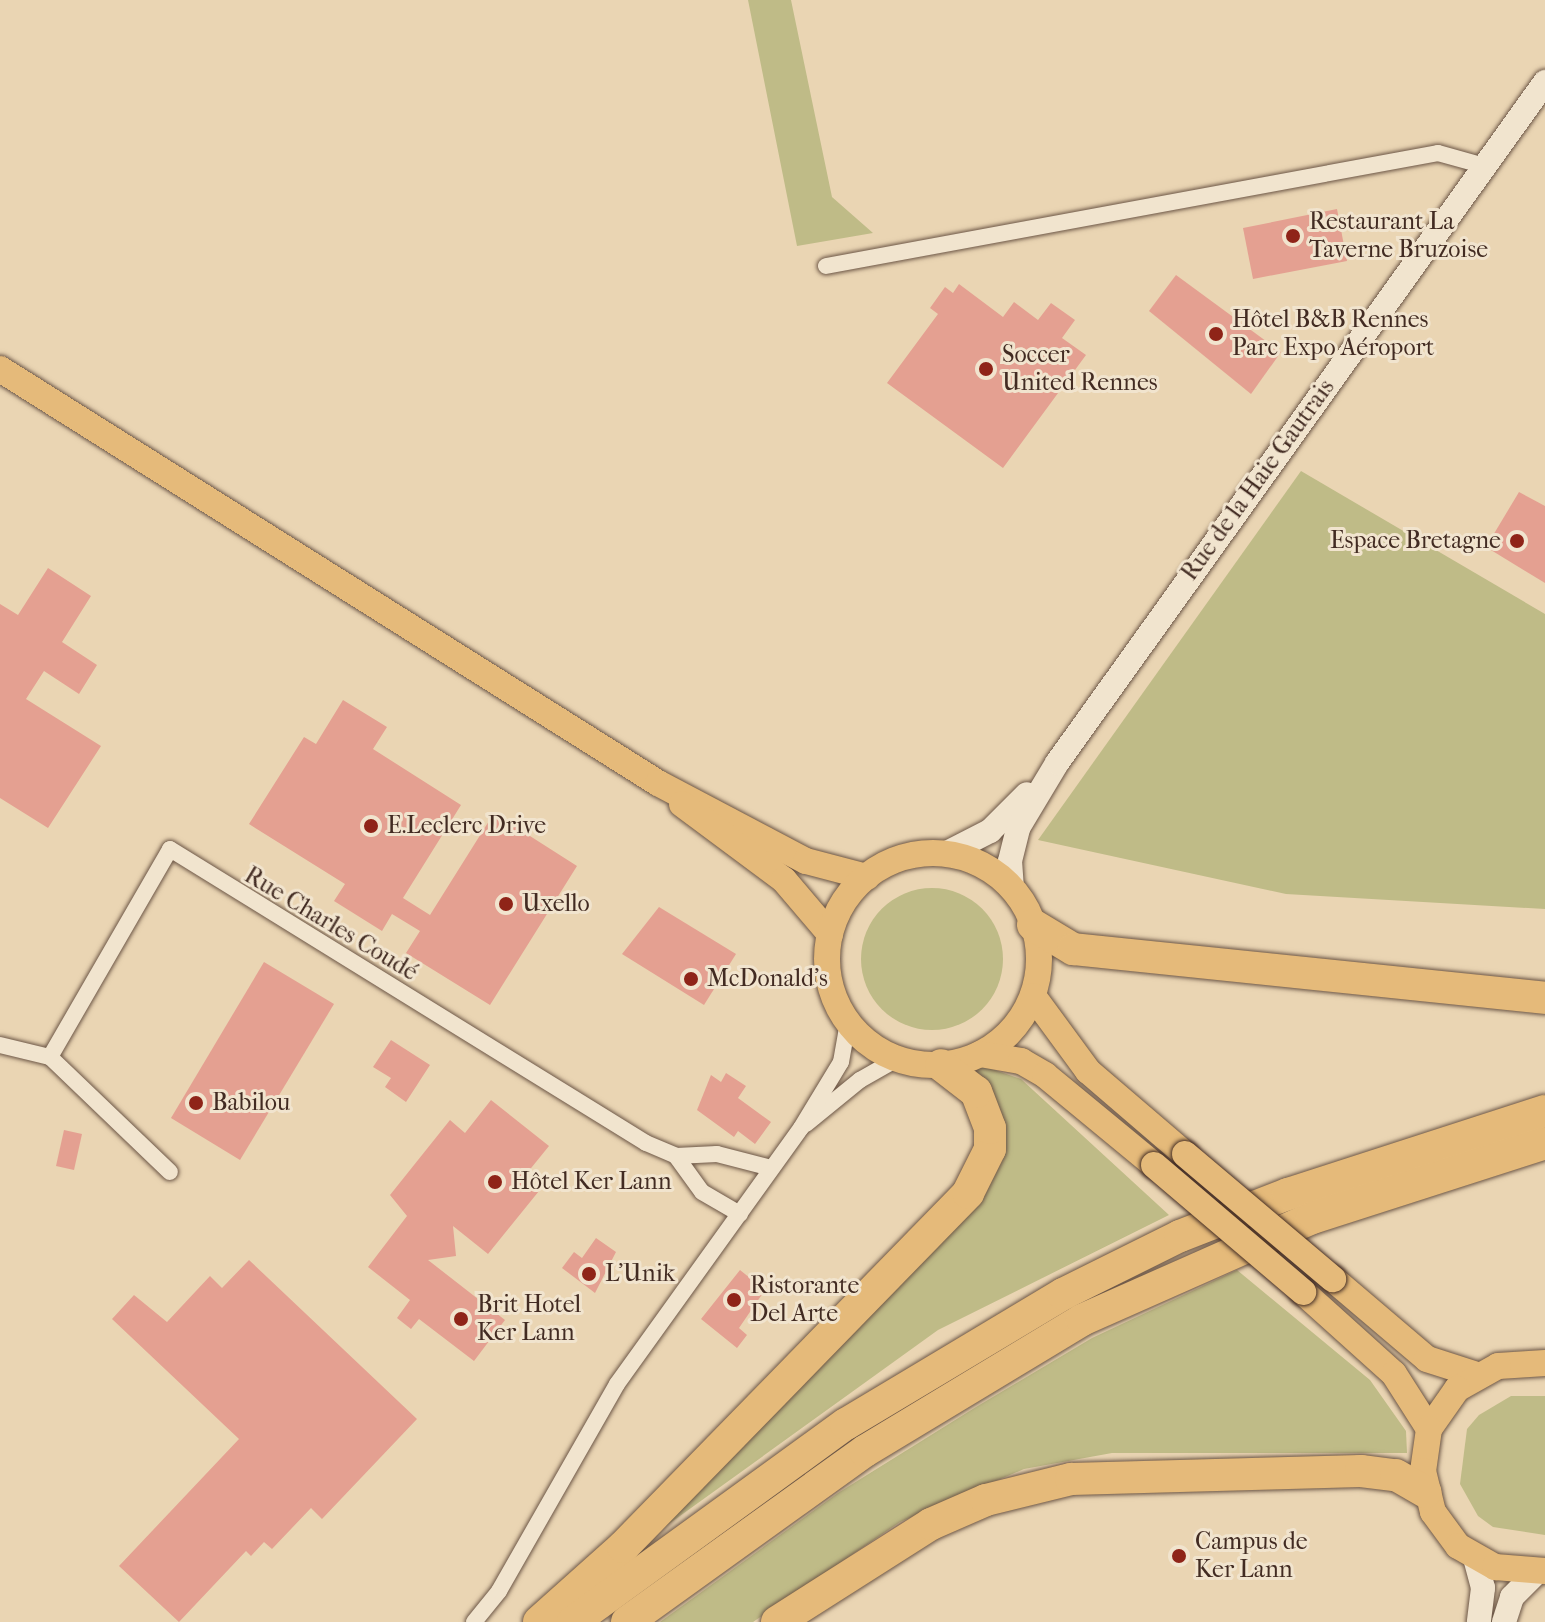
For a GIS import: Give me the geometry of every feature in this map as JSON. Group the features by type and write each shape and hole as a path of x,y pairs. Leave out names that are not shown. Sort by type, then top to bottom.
{"highway":[{"path":"1033,925 1073,949 1545,998"},
{"path":"539,1622 633,1537 968,1193 990,1149 990,1128 976,1092 941,1065"},
{"path":"573,1622 846,1424 1063,1294 1180,1236 1288,1194 1545,1111"},
{"path":"627,1622 865,1451 1082,1320 1312,1218 1545,1143"},
{"path":"777,1622 878,1552 931,1524 986,1500 1071,1479 1361,1471 1396,1475 1425,1492"}],"main road":[{"path":"0,369 658,783 806,861 867,877"},
{"path":"658,783 784,880 830,934"},
{"path":"945,854 988,869 1012,889 1033,925 1039,953 1033,996 1012,1030 980,1054 941,1065 897,1059 848,1023 829,981 830,934 847,897 867,877 895,860 945,854"},
{"path":"1033,996 1088,1071 1185,1154 1427,1359 1477,1375"},
{"path":"980,1054 1021,1061 1045,1075 1154,1165 1394,1374 1429,1429"},
{"path":"1541,1572 1475,1558 1444,1530 1425,1492 1429,1429 1457,1389 1477,1375 1510,1363 1545,1363"}],"street":[{"name":"Rue de la Haie Gautrais","path":"1012,889 1010,861 1018,828 1057,763 1545,82"},
{"path":"826,266 1438,153 1485,166"},
{"name":"Rue de la Haie Gautrais","path":"945,854 990,831 1057,763"},
{"name":"Rue Charles Coudé","path":"50,1057 170,849 646,1143 676,1156 717,1154 771,1168"},
{"path":"474,1622 499,1591 549,1496 617,1384 801,1128 841,1062 848,1023"},
{"path":"0,1045 50,1057 170,1172"},
{"path":"801,1128 860,1080 897,1059"},
{"name":"Rue Charles Coudé","path":"676,1156 702,1192 740,1214"},
{"path":"1475,1558 1483,1588 1479,1622"},
{"path":"1504,1622 1512,1597 1541,1572"}],"shaded area":[{"path":"748,0 791,0 832,197 873,233 797,246"},
{"path":"1301,471 1545,614 1545,909 1286,894 1038,840"},
{"path":"932,888 959,893 983,908 998,932 1003,959 998,986 983,1010 959,1025 932,1030 905,1025 881,1010 866,986 861,959 866,932 881,908 905,893"},
{"path":"977,1064 1021,1079 1169,1215 938,1330 623,1557 989,1182 967,1067"},
{"path":"1237,1270 1370,1380 1406,1431 1407,1453 1112,1453 1024,1469 900,1522 753,1622 660,1622 838,1493 976,1407 1092,1338"},
{"path":"1511,1396 1545,1396 1545,1535 1493,1527 1478,1516 1460,1484 1467,1429 1479,1415"}],"building":[{"name":"Restaurant La Taverne Bruzoise","path":"1337,209 1347,261 1253,279 1243,228"},
{"name":"Hôtel B&B Rennes Parc Expo Aéroport","path":"1176,275 1281,352 1251,394 1149,311"},
{"name":"Soccer United Rennes","path":"959,284 1003,317 1014,302 1038,320 1051,303 1075,320 1062,338 1086,355 1003,468 887,383 938,314 930,308 945,287 953,293"},
{"name":"Espace Bretagne","path":"1519,492 1545,506 1545,583 1486,547"},
{"path":"48,568 91,596 62,642 97,665 79,694 44,671 26,699 101,746 48,828 0,798 0,604 18,615"},
{"path":"343,700 387,727 373,749 461,805 403,898 430,915 494,813 577,866 490,1005 406,953 420,931 392,914 382,931 334,901 345,884 249,824 304,737 316,744"},
{"name":"McDonald's","path":"659,907 736,954 704,1005 622,954"},
{"path":"264,962 334,1004 240,1160 171,1118"},
{"path":"391,1040 430,1065 406,1102 385,1087 391,1078 373,1067"},
{"path":"726,1073 746,1086 738,1098 771,1122 755,1144 738,1131 734,1137 697,1110 711,1075 721,1082"},
{"path":"491,1100 549,1146 523,1178 539,1191 488,1254 453,1226 456,1256 428,1260 505,1320 474,1361 419,1319 411,1329 397,1318 410,1300 368,1267 407,1216 390,1195 450,1120 465,1133"},
{"path":"64,1130 82,1134 74,1170 56,1166"},
{"path":"596,1238 616,1252 595,1293 562,1268 574,1252 582,1258"},
{"path":"249,1260 417,1419 322,1519 311,1508 272,1549 264,1542 251,1556 246,1551 179,1622 119,1566 239,1439 112,1319 134,1295 167,1322 210,1276 222,1288"},
{"path":"740,1270 765,1290 739,1328 747,1335 737,1348 701,1319"}],"place":[{"name":"Restaurant La Taverne Bruzoise","path":"1293,236"},
{"name":"Hôtel B&B Rennes Parc Expo Aéroport","path":"1216,334"},
{"name":"Soccer United Rennes","path":"986,369"},
{"name":"Espace Bretagne","path":"1517,541"},
{"name":"E.Leclerc Drive","path":"371,826"},
{"name":"Uxello","path":"506,904"},
{"name":"McDonald's","path":"691,979"},
{"name":"Babilou","path":"196,1103"},
{"name":"Hôtel Ker Lann","path":"495,1182"},
{"name":"L'Unik","path":"589,1274"},
{"name":"Ristorante Del Arte","path":"734,1300"},
{"name":"Brit Hotel Ker Lann","path":"461,1319"},
{"name":"Campus de Ker Lann","path":"1179,1556"}]}
